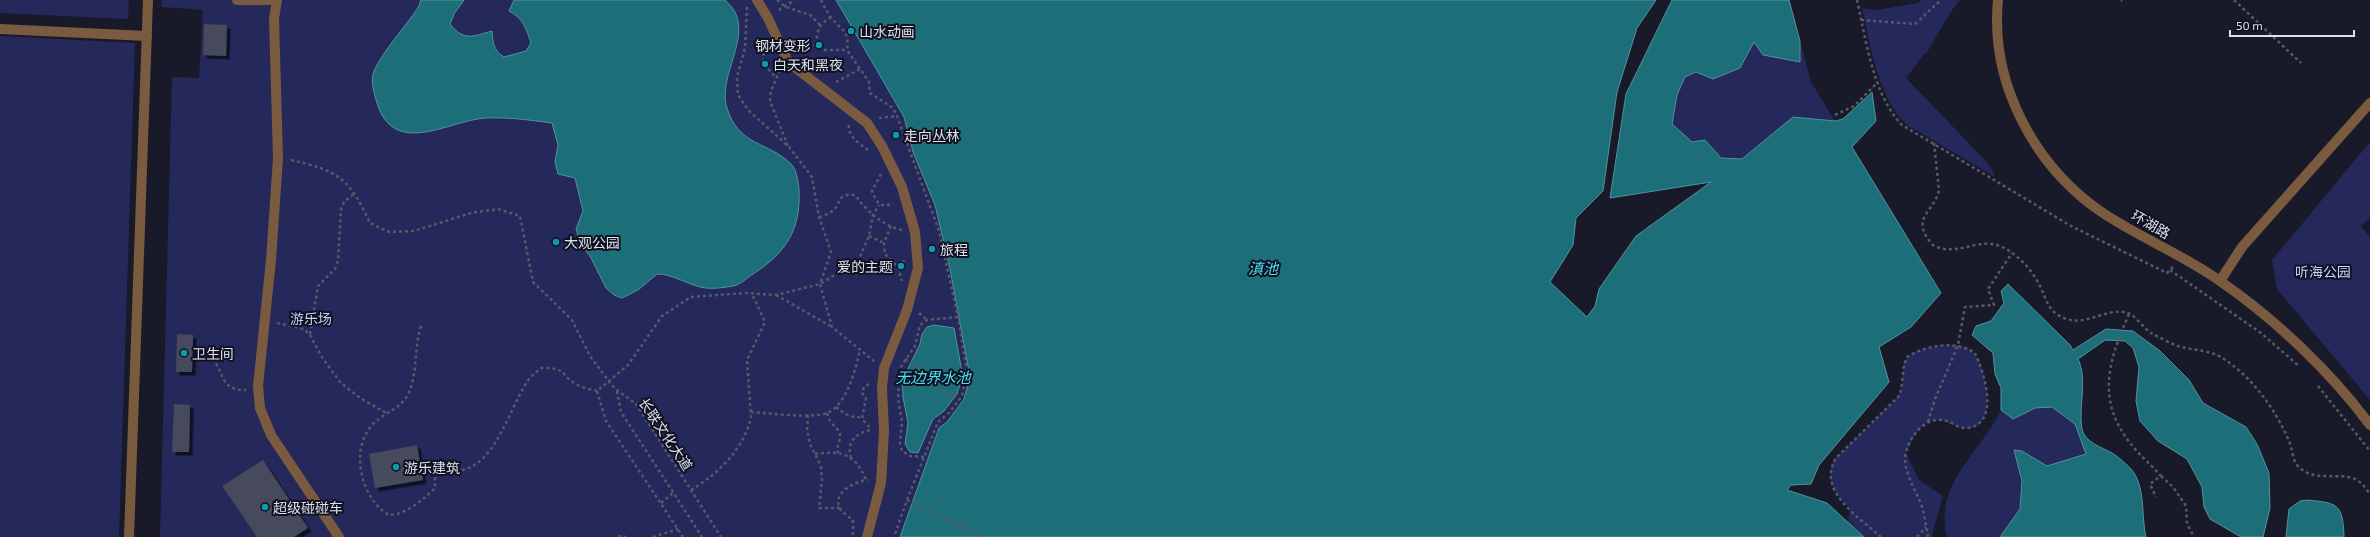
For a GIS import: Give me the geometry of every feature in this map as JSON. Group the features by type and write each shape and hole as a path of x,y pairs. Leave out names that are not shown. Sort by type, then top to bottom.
{"street":[{"path":"129,537 148,36 148,0"},
{"path":"237,0 269,0"},
{"path":"277,0 274,19 278,158 271,260 258,388 260,408 271,435 339,537"},
{"name":"环湖路","path":"1998,0 1999,43 2006,81 2018,116 2042,154 2067,184 2100,211 2220,281 2285,333 2328,376 2370,425"},
{"path":"753,2 768,18 787,58 868,123 882,146 904,195 915,232 918,268 913,291 884,368 882,383 884,431 881,483 867,537"},
{"path":"0,29 148,36"},
{"path":"2220,281 2242,248 2370,103"}],"path":[{"path":"777,0 786,7 810,15 820,25"},
{"path":"768,18 795,0"},
{"path":"1857,0 1878,82 1894,117 1902,125 2072,226 2168,273"},
{"path":"1861,20 1915,24 1942,0"},
{"path":"2234,0 2301,63"},
{"path":"753,2 745,9 745,48 737,77 738,95 748,110 789,147 812,177 819,217 831,252 820,284 832,327"},
{"path":"816,45 817,33 820,25 831,17"},
{"path":"777,77 767,70 762,60 763,53 778,41"},
{"path":"789,147 770,101 771,91 781,68 787,58 797,48 816,45 824,50 846,50"},
{"path":"826,90 840,79 860,69"},
{"path":"1835,115 1854,106 1878,82"},
{"path":"854,112 850,119 848,129 854,140 872,153"},
{"path":"868,123 875,118 897,116"},
{"path":"1934,143 1939,190 1938,197 1925,213 1923,220 1928,240 1939,249 1952,251 1984,243 1998,245 2012,253 2030,270 2053,313 2065,319 2078,322 2106,313 2129,314 2150,332 2177,346 2218,356 2239,372 2256,388 2275,413 2300,468 2311,475 2355,479 2370,494"},
{"path":"278,158 319,166 344,179 356,193 370,223 389,232 414,231 470,212 498,209 520,216 533,282 572,320 590,356 617,390"},
{"path":"879,205 872,191 881,177 881,171"},
{"path":"310,335 318,286 335,269 338,261 341,209 344,202 356,193"},
{"path":"819,217 831,212 840,198 846,194 855,195 872,215 892,226 915,232"},
{"path":"879,205 884,206 892,204 904,195"},
{"path":"597,391 610,382 628,365 662,316 691,297 746,293 776,295 820,284 858,261 869,236 872,215 879,205"},
{"path":"892,226 884,243 885,254 898,267 900,279 913,291"},
{"path":"869,236 884,243"},
{"path":"1928,422 1934,399 1958,345 1965,307 1994,305 1988,289 2012,253"},
{"path":"2170,270 2261,333 2303,370"},
{"path":"691,490 711,478 728,460 749,425 748,360 765,322 752,294"},
{"path":"776,295 832,327 884,368"},
{"path":"2129,314 2112,359 2108,386 2109,403 2124,435 2173,487 2186,506 2187,524 2194,537"},
{"path":"924,457 910,456 902,451 900,443 902,421 898,384 900,368 915,346 920,325 927,320 958,316"},
{"path":"264,320 304,329 310,335 323,359 341,383 360,398 388,414"},
{"path":"421,326 417,339 414,377 409,393 399,406 373,424 365,439 361,455 365,488 385,514 393,516 420,503 435,488 435,466 451,472 459,472 467,470 480,460 493,447 530,379 541,368 556,368 564,372 575,384 597,391"},
{"path":"1881,537 1836,496 1829,477 1830,467 1836,458 1899,396 1902,387 1903,367 1907,357 1925,349 1958,345 1975,353 1981,364 1988,402 1987,412 1982,420 1974,427 1965,428 1937,420 1928,422 1918,430 1906,453 1908,475 1922,507 1928,537"},
{"path":"750,412 808,415 827,413 836,407 852,379 860,350"},
{"path":"196,351 211,358 224,383 236,390 258,388"},
{"path":"905,359 928,373 926,381 959,400"},
{"path":"2314,380 2370,451"},
{"path":"871,430 866,426 862,417 866,405 866,398 862,393 864,387 870,384 882,383"},
{"name":"长联文化大道","path":"617,390 636,404 722,537"},
{"name":"长联文化大道","path":"617,390 621,412 702,537"},
{"path":"597,391 606,421 683,537"},
{"path":"836,407 843,414 850,417 862,417"},
{"path":"827,413 828,420 839,431 841,436 837,448 838,453"},
{"path":"808,415 807,430 815,454 821,466 822,480 820,508 840,508 853,520 852,535"},
{"path":"851,458 849,451 850,443 863,431 884,431"},
{"path":"815,454 838,453 851,458 860,466 866,480"},
{"path":"2156,497 2150,484 2161,476"},
{"path":"840,508 840,497 845,488 866,480 881,483"},
{"path":"661,503 673,493"},
{"path":"907,500 983,537"},
{"path":"1917,537 1926,527"},
{"path":"654,537 678,529"},
{"path":"618,536 626,537"}],"green space":[{"path":"0,0 129,0 128,19 0,13"},
{"name":"大观公园","path":"162,0 836,0 904,117 913,152 935,205 950,269 970,377 964,399 947,422 939,428 900,537 160,537 172,77 199,78 203,10 162,7"},
{"path":"1921,0 1960,0 1952,10 1926,54 1924,54 1906,78 1984,159 1993,171 1995,177 1907,125 1897,114 1882,86 1872,54 1862,8 1876,10 1918,3"},
{"path":"0,36 135,43 119,537 0,537"},
{"path":"1800,41 1811,82 1835,121 1793,117 1742,159 1721,158 1705,140 1692,142 1672,124 1677,95 1685,77 1696,72 1713,79 1754,42 1800,62"},
{"name":"听海公园","path":"2370,142 2370,218 2361,226 2370,237 2370,400 2277,289 2272,260"},
{"path":"1948,345 1969,349 1976,355 1984,378 1987,401 1986,412 1982,421 1975,427 1965,428 1944,421 1929,422 1918,431 1906,453 1919,480 1943,496 1932,535 1934,537 1864,537 1848,522 1850,508 1839,497 1830,479 1832,465 1836,458 1899,396 1902,385 1903,368 1905,361 1909,356 1928,348"},
{"path":"2052,407 2075,424 2086,454 2047,466 2022,451 2014,450 2022,481 2020,509 2000,537 1947,537 1944,518 1947,501 1953,485 1961,470 2001,410 2013,419 2035,408"}],"water":[{"path":"421,0 464,0 454,14 450,24 455,30 469,36 492,31 493,42 496,49 504,57 526,51 531,43 526,28 521,20 509,11 514,0 725,0 735,12 739,24 738,38 727,80 725,94 727,108 732,121 746,137 773,151 791,164 795,169 799,189 799,203 794,228 790,238 775,257 765,266 736,285 719,288 706,288 667,275 657,274 638,290 622,298 614,295 606,288 590,256 580,244 576,229 583,211 575,178 558,174 555,162 558,145 552,123 510,118 485,118 470,120 424,132 409,133 396,129 385,120 377,103 372,82 373,74 383,55 418,8"},
{"name":"滇池","path":"836,0 1656,0 1637,28 1617,92 1603,191 1576,218 1573,245 1550,282 1587,317 1595,306 1599,289 1636,236 1711,182 1610,198 1626,94 1672,0 1789,0 1800,41 1800,62 1763,55 1754,42 1740,68 1713,79 1696,72 1685,77 1677,95 1672,124 1692,142 1705,140 1721,158 1742,159 1793,117 1835,121 1843,119 1872,92 1876,121 1852,147 1941,293 1911,327 1879,347 1889,382 1819,465 1811,484 1791,485 1787,490 1827,503 1864,537 900,537 939,428 947,422 964,399 970,377 950,269 935,205 913,152 904,117"},
{"path":"2008,284 2070,345 2073,350 2106,329 2133,331 2160,351 2189,380 2203,403 2246,427 2257,444 2269,473 2270,508 2263,537 2241,537 2210,519 2204,507 2202,487 2187,459 2158,441 2140,421 2136,401 2139,367 2133,348 2125,341 2105,340 2078,359 2081,367 2083,385 2081,412 2082,429 2090,441 2117,456 2136,476 2141,492 2146,537 2000,537 2020,509 2022,481 2014,450 2022,451 2047,466 2086,454 2075,424 2052,407 2035,408 2013,419 2001,410 2001,388 1995,374 1993,353 1972,335 1976,326 1991,321 2004,303 2001,291"},
{"name":"无边界水池","path":"934,325 954,328 962,372 961,381 957,394 944,411 933,419 918,453 910,452 905,444 908,423 903,397 902,381 920,344 922,334 927,327"},
{"path":"2307,500 2332,504 2340,511 2344,537 2286,537 2289,509 2300,501"}],"building":[{"path":"204,24 227,25 226,56 203,55"},
{"name":"卫生间","path":"177,334 193,335 192,372 176,372"},
{"path":"174,404 190,405 189,452 172,452"},
{"name":"游乐建筑","path":"417,445 423,480 375,488 369,454"},
{"name":"超级碰碰车","path":"263,460 308,528 294,537 257,537 222,486"}],"place":[{"name":"山水动画","path":"851,31"},
{"name":"钢材变形","path":"819,45"},
{"name":"白天和黑夜","path":"765,64"},
{"name":"走向丛林","path":"896,135"},
{"name":"大观公园","path":"556,242"},
{"name":"旅程","path":"932,249"},
{"name":"爱的主题","path":"901,266"},
{"name":"卫生间","path":"184,353"},
{"name":"游乐建筑","path":"396,467"},
{"name":"超级碰碰车","path":"265,507"}],"park label":[{"name":"游乐场","path":"311,318"}]}
